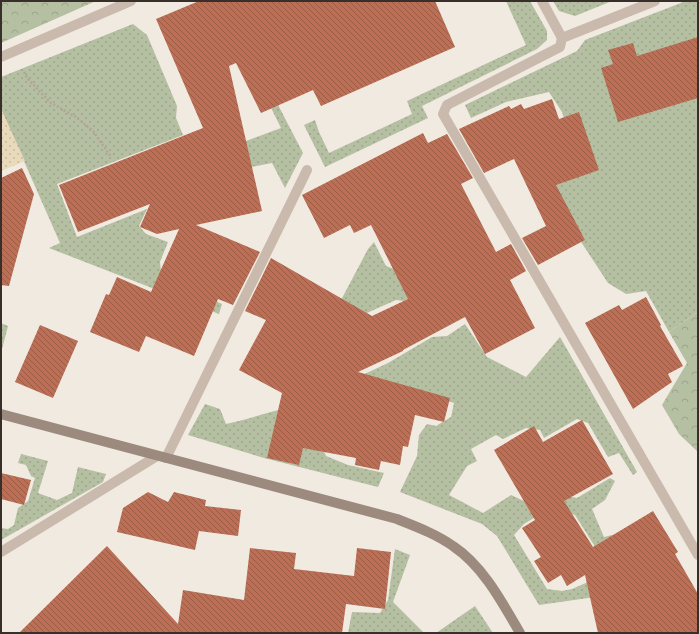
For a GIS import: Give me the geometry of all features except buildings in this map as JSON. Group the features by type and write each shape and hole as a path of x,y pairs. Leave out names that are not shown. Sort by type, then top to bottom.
{"street":[{"path":"1,58 131,1"},
{"path":"542,1 562,38 560,47 447,105 443,114 698,555"},
{"path":"562,38 655,1"},
{"path":"1,552 162,457 307,170"},
{"path":"1,414 397,519 425,530 454,546 480,570 500,597 520,633"}],"path":[{"path":"15,52 28,78 51,103 76,117 93,131 111,157"}],"green space":[{"path":"1,1 96,1 1,43"},
{"path":"218,1 224,1 303,153 285,188 272,163 251,167 234,119 246,141 281,128"},
{"path":"506,1 530,1 547,31 547,40 537,49 422,106 428,118 325,167 304,125 315,120 329,153 412,114 407,101 526,45"},
{"path":"553,1 612,1 575,16 559,11"},
{"path":"686,1 698,1 698,312 669,332 646,291 626,294 608,283 568,222 550,169 571,142 562,112 549,92 506,102 471,118 465,105 577,51 585,40"},
{"path":"133,24 147,35 177,106 176,118 183,135 57,184 77,237 147,209 139,226 146,234 168,242 160,262 161,272 175,282 222,304 219,314 49,248 60,243 1,109 1,77"},
{"path":"374,242 386,266 402,272 461,267 404,301 396,300 331,329 356,378 388,363 432,337 447,336 465,324 487,357 526,377 560,337 637,472 633,475 619,453 608,457 588,423 577,419 544,438 540,430 526,428 503,439 496,435 471,449 477,461 467,466 449,495 483,513 511,495 526,502 567,496 577,498 610,478 615,481 605,500 592,509 604,537 612,535 628,563 606,564 575,515 566,512 547,510 524,524 514,535 547,589 562,591 572,589 588,582 644,590 539,605 497,536 482,524 400,492 417,456 419,435 427,424 436,426 451,417 454,403 402,386 320,443 326,456 348,465 384,473 378,487 264,458 188,435 205,404 220,409 226,424 297,406 312,355 368,249"},
{"path":"698,312 698,452 679,434 662,405 687,363 669,332"},
{"path":"1,323 8,326 1,353"},
{"path":"21,454 48,461 38,493 57,500 72,493 78,467 106,474 103,482 1,540 1,528 8,529 14,525 18,508 28,501 35,478 31,476 26,465 18,463"},
{"path":"395,549 410,555 393,602 424,633 348,633 352,612 380,613 388,600"},
{"path":"475,606 493,633 436,633"}],"sand":[{"path":"1,109 25,161 1,171"}]}
